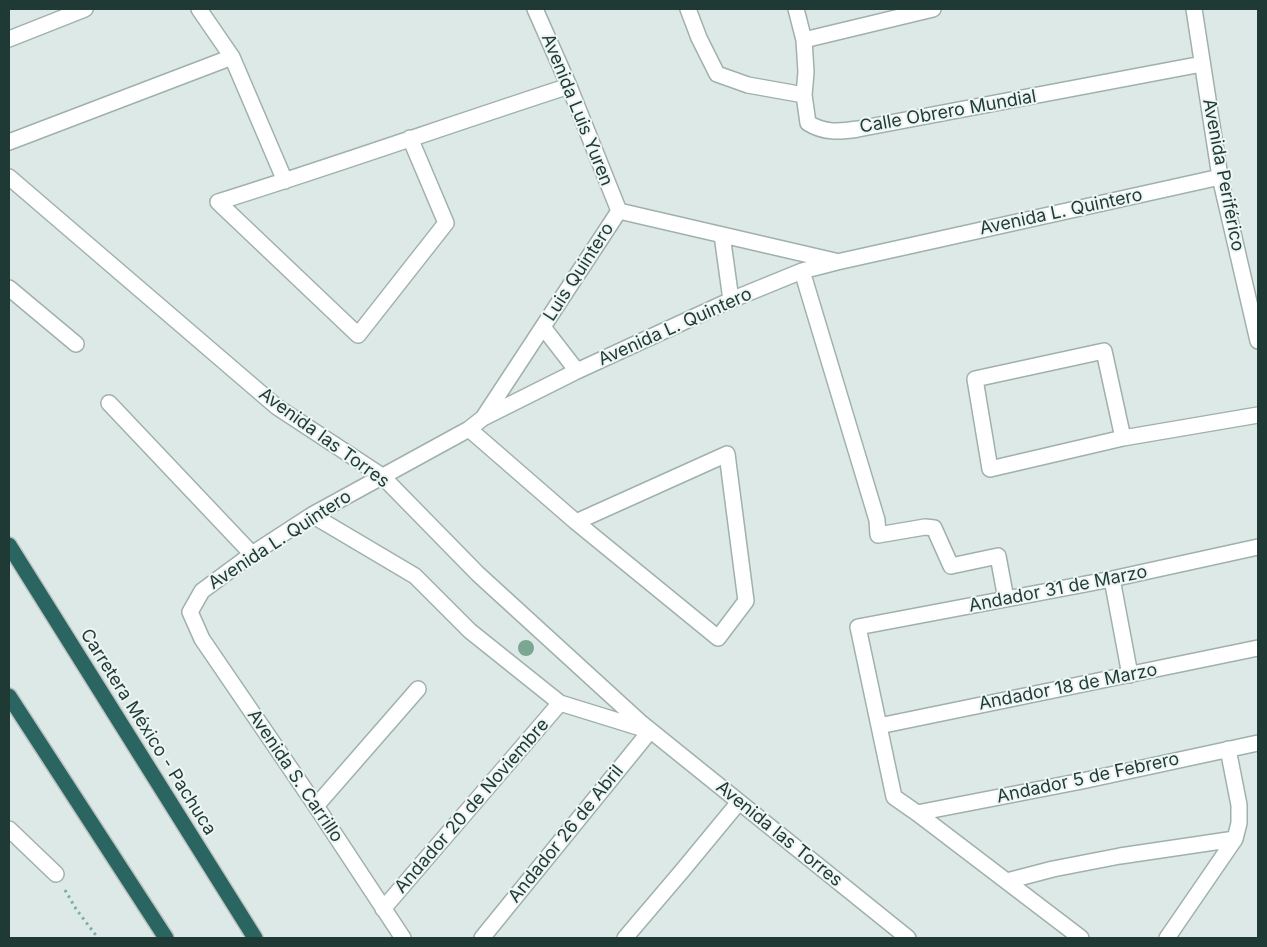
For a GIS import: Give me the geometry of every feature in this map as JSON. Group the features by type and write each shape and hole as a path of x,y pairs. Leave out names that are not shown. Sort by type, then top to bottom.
{"highway":[{"name":"Carretera México - Pachuca","path":"9,545 255,938"},
{"path":"9,696 166,938"}],"street":[{"path":"9,38 85,9"},
{"path":"199,9 232,57 285,181"},
{"name":"Avenida Luis Yuren","path":"535,9 569,86 619,211"},
{"path":"688,9 699,38 717,74 748,85 804,95"},
{"name":"Calle Obrero Mundial","path":"796,9 804,40 806,72 804,95 808,123 817,129 838,132 1202,64"},
{"path":"804,40 934,9"},
{"name":"Avenida Periférico","path":"1194,9 1220,177 1258,341"},
{"path":"10,139 232,57"},
{"path":"410,138 446,223 358,335 218,202 285,181 410,138 569,86"},
{"name":"Avenida las Torres","path":"9,177 277,407 382,476 478,574 650,730 908,938"},
{"name":"Avenida L. Quintero","path":"190,612 202,591 252,554 312,515 469,429 483,418 577,371 731,300 802,271 836,262 1220,177"},
{"name":"Luis Quintero","path":"483,418 619,211 836,262"},
{"path":"722,235 731,300"},
{"path":"802,271 877,520 878,535 925,527 934,528 951,566 998,556 1006,599"},
{"path":"9,288 76,344"},
{"path":"543,327 577,371"},
{"path":"1123,438 1104,351 975,379 990,468 1123,438 1258,416"},
{"path":"109,403 252,554"},
{"path":"469,429 576,522 718,638 746,601 727,454 576,522"},
{"name":"Avenida las Torres","path":"312,515 415,576 470,631 560,703 650,730"},
{"name":"Andador 31 de Marzo","path":"879,726 858,627 1112,579 1258,547"},
{"path":"1112,579 1130,674"},
{"name":"Avenida S. Carrillo","path":"190,612 202,639 403,938"},
{"name":"Andador 18 de Marzo","path":"879,726 1258,648"},
{"path":"316,806 418,690"},
{"name":"Andador 20 de Noviembre","path":"383,909 560,703"},
{"path":"879,726 894,796 1081,938"},
{"name":"Andador 26 de Abril","path":"482,938 650,730"},
{"name":"Andador 5 de Febrero","path":"917,813 1258,743"},
{"path":"1166,938 1235,839 1239,823 1239,806 1228,749"},
{"path":"624,938 739,802"},
{"path":"9,829 56,874"},
{"path":"1007,881 1054,869 1120,856 1235,839"}],"path":[{"path":"56,874 76,909 98,938"}]}
